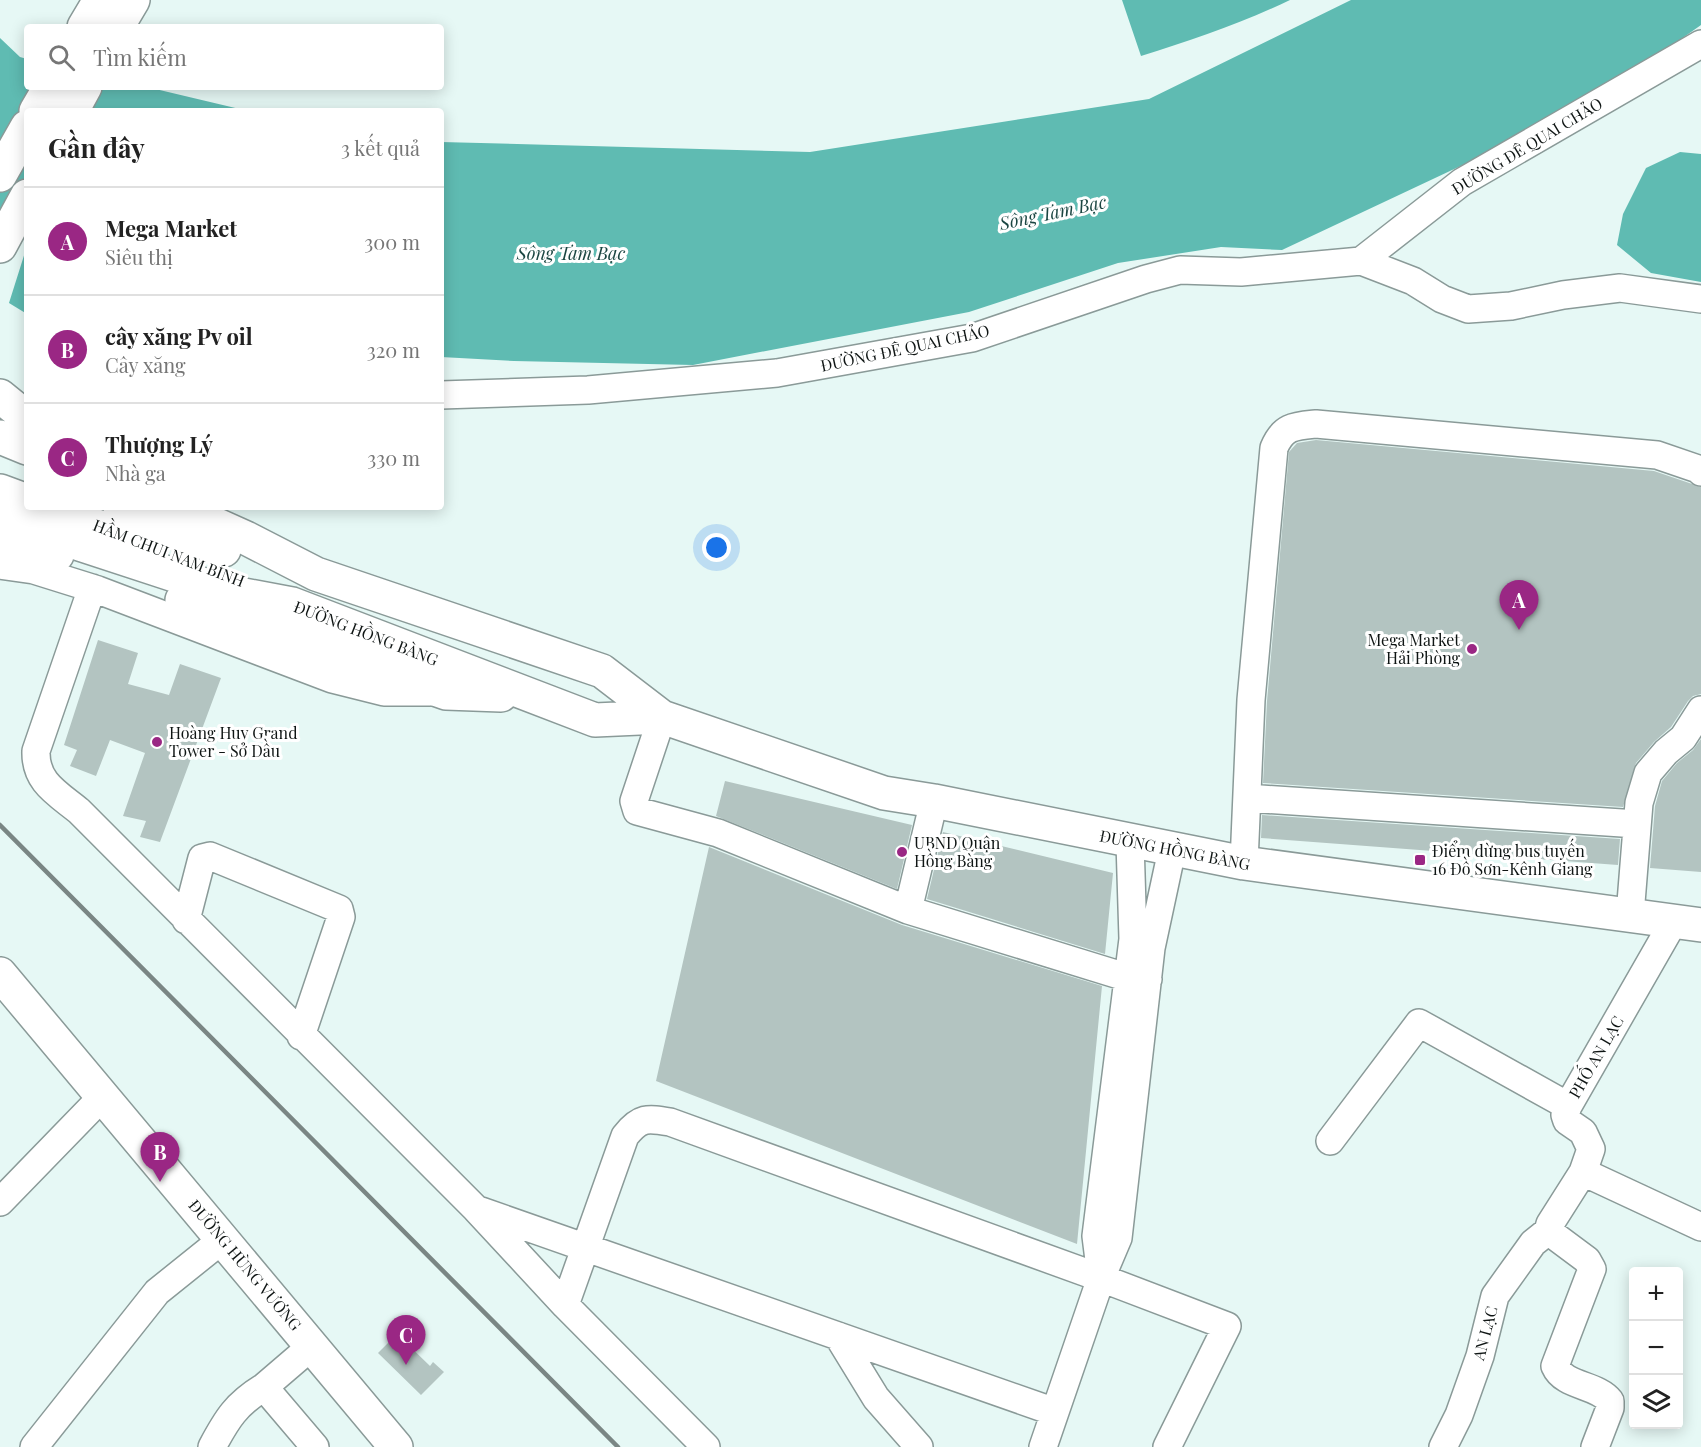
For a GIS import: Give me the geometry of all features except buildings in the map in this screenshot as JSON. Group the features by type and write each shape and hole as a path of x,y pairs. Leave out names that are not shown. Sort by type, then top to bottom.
{"main road":[{"path":"91,24 117,13"},
{"path":"38,108 48,90"},
{"path":"74,108 83,90"},
{"path":"0,175 24,133"},
{"path":"0,246 24,202"},
{"path":"0,396 24,412"},
{"path":"0,438 24,447"},
{"path":"0,471 24,479"},
{"path":"0,491 24,500"},
{"name":"HẦM CHUI NAM BÍNH","path":"52,510 232,574 292,604"},
{"name":"HẦM CHUI NAM BÍNH","path":"112,510 226,550 316,574"},
{"name":"ĐƯỜNG HỒNG BÀNG","path":"184,510 246,538 316,574 602,671 662,717 884,793 1244,863 1688,923"},
{"name":"ĐƯỜNG HỒNG BÀNG","path":"0,518 224,591 292,604 595,720 662,717"},
{"path":"0,546 43,550 446,693 529,696"},
{"name":"ĐƯỜNG HÙNG VƯƠNG","path":"0,974 313,1345 389,1443"}],"street":[{"name":"ĐƯỜNG ĐÊ QUAI CHẢO","path":"1361,261 1462,182 1701,44"},
{"name":"ĐƯỜNG ĐÊ QUAI CHẢO","path":"444,395 588,390 777,373 972,338 1146,279 1180,270 1241,272 1361,261 1413,281 1442,299 1468,309 1511,306 1563,295 1620,288 1701,299"},
{"path":"1244,863 1251,700 1274,448 1279,436 1291,428 1316,424 1657,455 1701,472"},
{"path":"0,565 34,570 92,588 332,679 384,692 446,693"},
{"path":"92,588 36,751 35,764 44,783 78,811 476,1209 565,1305 706,1447"},
{"path":"1630,915 1639,803 1648,773 1666,752 1683,738 1701,710"},
{"path":"662,717 634,801 637,811 718,833 908,910 1139,979"},
{"path":"1247,798 1637,824"},
{"path":"908,910 934,801"},
{"path":"1130,842 1133,939 1139,979"},
{"path":"1042,1447 1101,1278 1096,1236 1139,979 1151,948 1172,850"},
{"path":"186,920 198,866 202,858 210,856 339,909 341,917 301,1036"},
{"name":"PHỐ AN LẠC","path":"1548,1231 1582,1172 1591,1149 1583,1132 1567,1121 1565,1115 1568,1106 1688,923"},
{"path":"1330,1141 1419,1023 1568,1106"},
{"path":"0,1202 103,1096"},
{"path":"565,1305 625,1136 636,1123 651,1118 670,1122 1227,1326 1167,1447"},
{"path":"1582,1172 1701,1227"},
{"path":"476,1209 1055,1412"},
{"path":"1548,1231 1587,1260 1592,1269 1555,1366 1560,1374 1602,1394 1610,1401 1605,1444"},
{"name":"AN LẠC","path":"1443,1447 1459,1415 1480,1356 1495,1296 1533,1243 1548,1231"},
{"path":"34,1447 157,1292 223,1239"},
{"path":"837,1336 876,1398 919,1447"},
{"path":"212,1447 233,1410 313,1345"},
{"path":"264,1387 315,1447"}],"water":[{"path":"1122,0 1290,0 1217,31 1141,56"},
{"name":"Sông Tam Bạc","path":"1351,0 1701,0 1701,25 1582,109 1282,250 1221,247 1118,263 969,312 693,365 444,357 444,142 810,152 1149,99"},
{"path":"0,38 24,58 24,90 160,90 235,108 24,108 24,233 0,219"},
{"path":"1680,152 1701,154 1701,282 1651,273 1617,245 1623,214 1646,168"},
{"path":"24,256 24,312 9,303"}],"railway":[{"path":"0,825 618,1447"}],"place":[{"name":"Mega Market","path":"1519,630"},
{"name":"Mega Market Hải Phòng","path":"1472,649"},
{"name":"Hoàng Huy Grand Tower - Sở Dầu","path":"157,742"},
{"name":"UBND Quận Hồng Bàng","path":"902,852"},
{"name":"Điểm dừng bus tuyến 16 Đồ Sơn-Kênh Giang","path":"1420,860"},
{"name":"cây xăng Pv oil","path":"160,1182"},
{"name":"Thượng Lý","path":"406,1365"}]}
